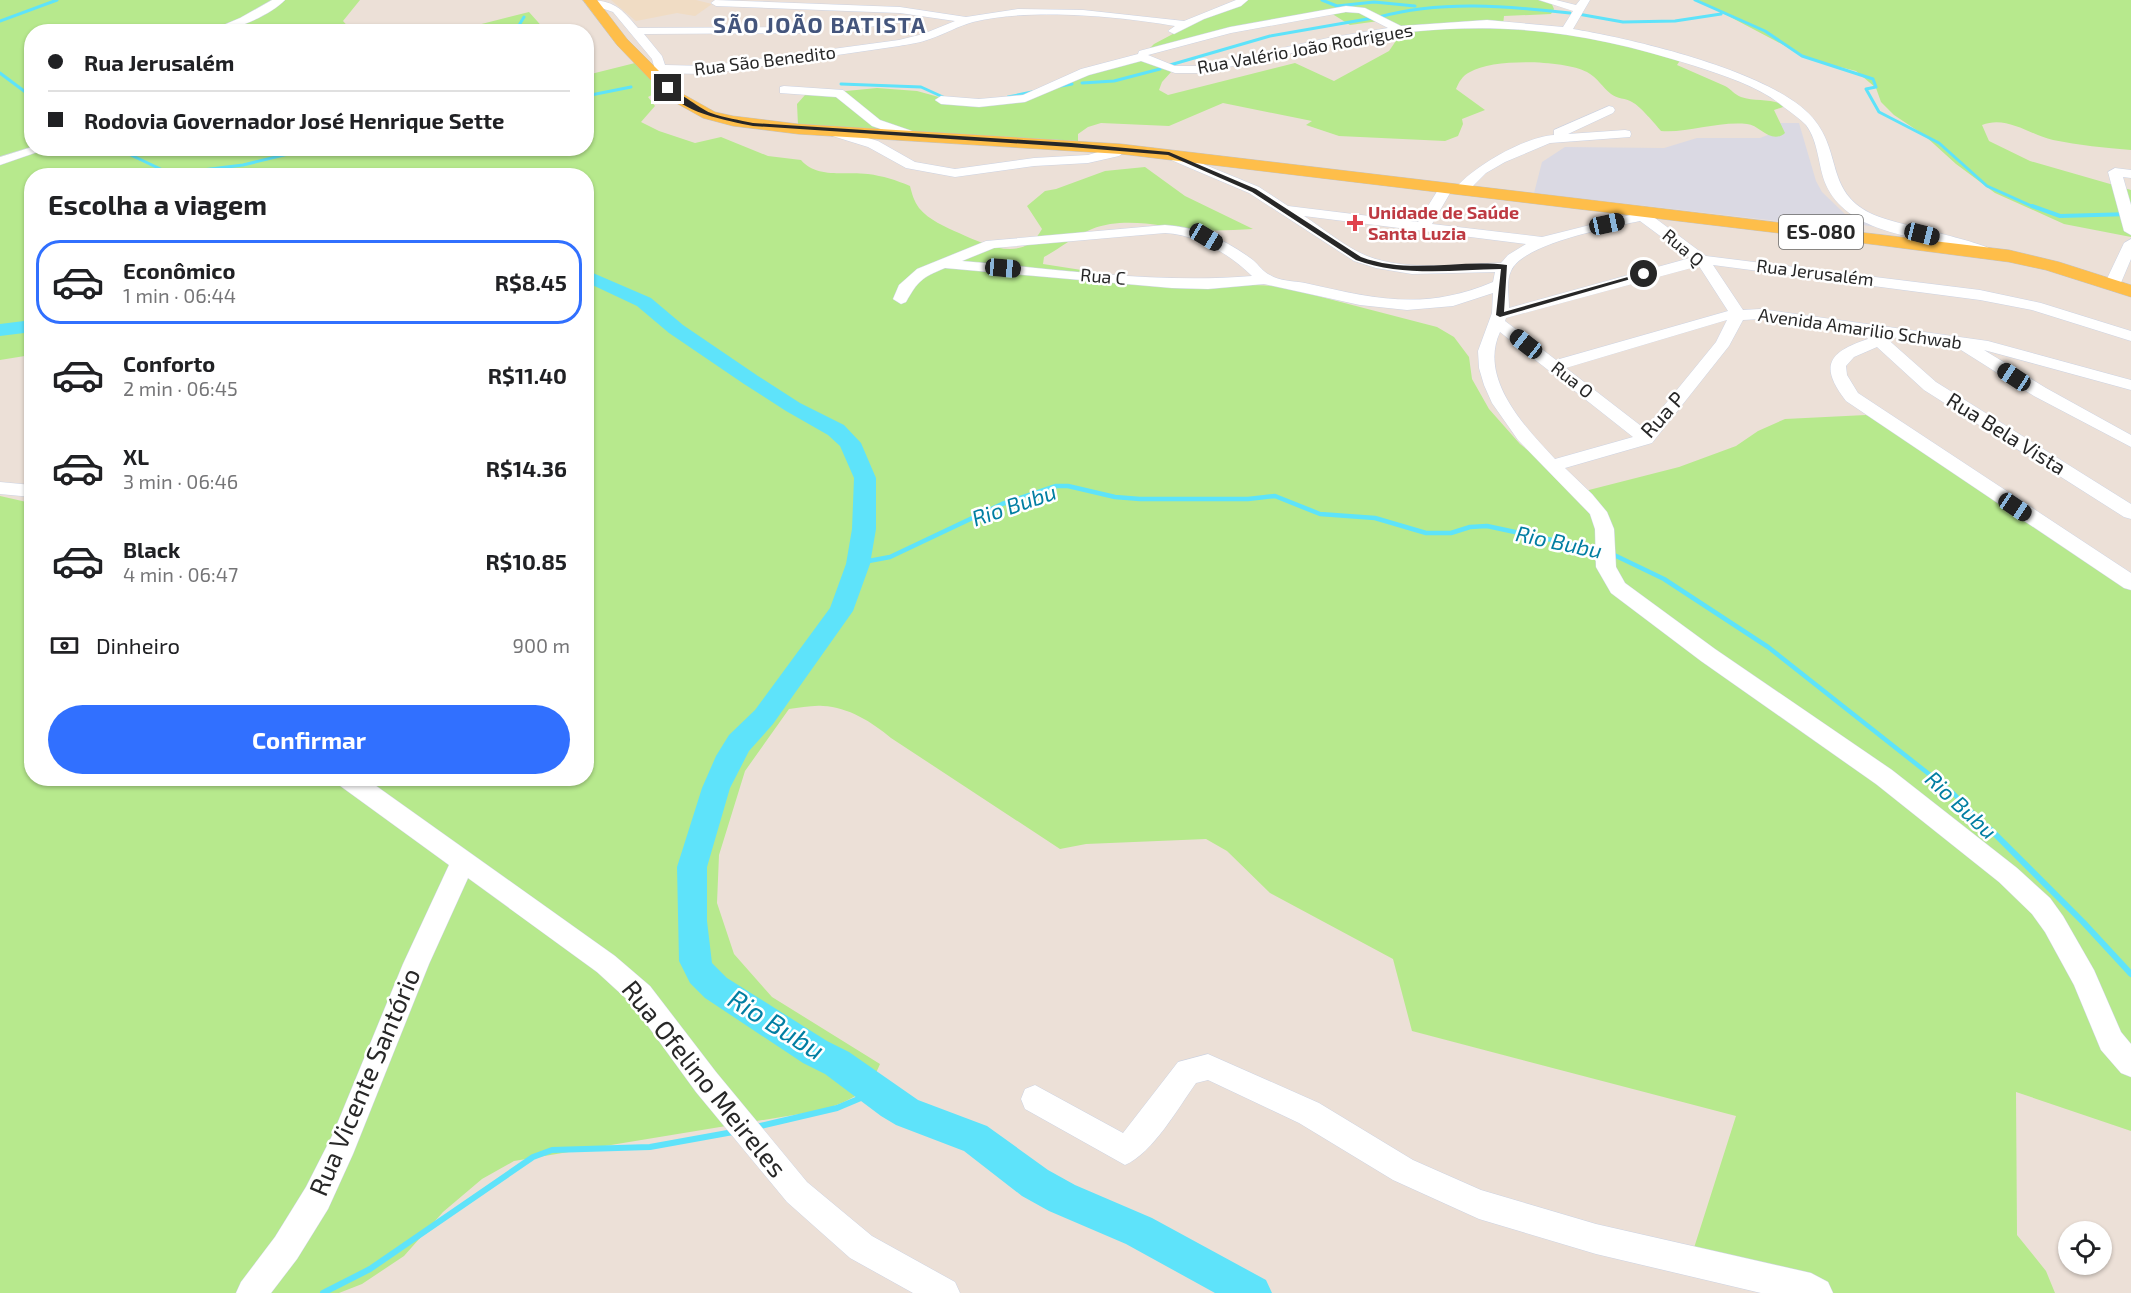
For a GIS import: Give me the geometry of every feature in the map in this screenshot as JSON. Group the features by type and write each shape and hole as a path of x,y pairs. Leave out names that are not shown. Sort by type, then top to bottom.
{"main road":[{"name":"ES-080","path":"591,0 622,42 655,69 680,99 719,118 776,127 1120,148 1644,214 1992,254 2052,266 2131,291"}],"street":[{"path":"233,24 280,0"},
{"path":"591,0 617,9 638,31 658,58 655,69"},
{"path":"710,1 827,26 886,0"},
{"path":"1092,14 1111,0"},
{"path":"1143,55 1146,48 1200,17 1243,0"},
{"path":"1544,0 1581,4 1566,30"},
{"path":"710,1 868,8 943,15 964,20"},
{"path":"638,31 827,26 1055,1"},
{"path":"941,100 979,104 1025,98 1085,72 1230,30 1346,9 1361,10 1403,31"},
{"name":"Rua São Benedito","path":"655,69 707,70 892,44 926,37 964,20 1018,12 1092,14 1160,20 1187,25"},
{"path":"737,30 753,20"},
{"name":"Rua Valério João Rodrigues","path":"1143,55 1165,68 1190,70 1319,43 1454,24 1495,23 1566,30 1610,39 1667,54 1738,78 1780,99 1803,115 1815,128 1833,186 1849,206 1887,224 1972,246 1992,254"},
{"path":"784,90 839,93 876,123 910,135"},
{"path":"1423,226 1454,189 1481,170 1609,110"},
{"path":"831,131 873,144 910,165 955,172 974,172 1034,162 1088,159 1114,153 1120,148"},
{"path":"1548,139 1625,134"},
{"path":"0,161 24,154"},
{"path":"1169,154 1254,190 1359,258 1381,266 1418,269 1505,267"},
{"path":"2127,219 2115,172 2131,174"},
{"path":"1285,209 1544,242"},
{"path":"1644,214 1544,242 1518,255 1505,267 1498,318 1488,338 1485,352 1492,381 1505,410 1552,466 1597,510 1603,525 1604,564 1608,577 1618,588 1708,655 1884,777 1970,842 2042,906 2085,979 2111,1041 2131,1064"},
{"name":"Rua Q","path":"1644,214 1702,260 1737,314"},
{"path":"902,299 904,288 909,282 928,268 985,245 1176,229 1206,237 1248,264 1266,279 1364,301 1412,306 1463,301 1502,284"},
{"path":"2112,285 2131,243"},
{"name":"Rua Jerusalém","path":"1498,318 1702,260 1980,295 2036,306 2131,336"},
{"name":"Rua C","path":"939,264 1172,283 1208,284 1266,279"},
{"name":"Avenida Amarilio Schwab","path":"1555,366 1716,318 1737,314 1760,314 1878,339 1904,334 2008,350 2131,385"},
{"name":"Rua P","path":"1552,466 1646,439 1723,343 1737,314"},
{"name":"Rua O","path":"1498,318 1646,439"},
{"path":"1904,334 1878,339 1849,352 1839,362 1837,375 1852,397 2131,583"},
{"name":"Rua Bela Vista","path":"1878,339 1930,386 2131,513"},
{"path":"1959,342 2040,392 2131,442"},
{"path":"0,488 24,490"},
{"name":"Rua Ofelino Meireles","path":"358,786 606,964 641,995 712,1090 797,1192 861,1247 944,1293"},
{"name":"Rua Vicente Santório","path":"252,1293 286,1248 321,1189 343,1144 416,964 463,862"},
{"path":"1035,1098 1125,1150 1137,1139 1188,1071 1208,1067 1309,1113 1403,1170 1479,1204 1596,1239 1811,1289 1817,1293"}],"shaded area":[{"path":"611,0 696,0 712,4 695,16 677,13 636,21"},
{"path":"1775,123 1799,123 1816,181 1822,192 1845,214 1876,227 1863,225 1865,231 1534,193 1542,162 1565,147 1664,148 1697,138 1760,138 1773,133"}],"green space":[{"path":"0,0 360,0 343,21 346,24 24,24 24,156 594,156 594,73 639,62 663,89 648,97 655,106 641,122 659,131 695,143 721,137 768,156 801,160 815,170 868,174 900,182 910,186 919,208 932,220 981,242 1004,249 1025,246 1034,240 1042,229 1027,206 1045,191 1105,171 1145,167 1185,196 1253,229 1197,230 1131,223 1105,225 1079,235 1044,257 1043,264 1152,281 1279,286 1437,327 1454,337 1469,357 1472,379 1489,409 1520,444 1581,492 1679,467 1736,446 1758,431 1785,419 1866,415 1885,423 2131,586 2131,1131 2016,1092 2017,1235 2046,1271 2055,1293 1824,1293 1693,1251 1736,1116 1412,1031 1393,959 1270,893 1227,851 1206,839 1086,844 1060,849 868,721 842,709 810,706 789,709 745,771 719,855 717,903 734,954 772,997 880,1064 870,1082 858,1094 824,1110 514,1161 482,1179 443,1212 404,1256 362,1284 339,1293 0,1293 0,496 24,501 24,786 594,786 594,168 24,168 24,356 0,360"},
{"path":"1237,0 1550,0 1554,9 1551,14 1504,16 1503,25 1588,36 1681,59 1677,65 1725,86 1739,96 1786,106 1774,110 1785,133 1775,137 1770,136 1747,124 1661,131 1635,104 1613,96 1587,72 1562,65 1528,62 1495,64 1481,67 1465,75 1456,89 1485,110 1462,119 1463,124 1458,136 1445,141 1339,136 1306,125 1312,121 1223,103 1169,126 1101,123 1088,127 1078,134 1078,141 798,125 797,104 805,95 877,88 917,91 957,102 1028,98 1123,62 1140,60 1172,71 1162,82 1159,90 1168,95 1295,63 1334,81 1389,51 1402,32 1386,20 1350,25 1326,10 1254,23 1147,51 1154,44"},
{"path":"1698,0 2131,0 2131,150 2053,140 2000,122 1982,125 1989,141 2030,161 2131,190 2131,237 2064,224 1995,193 1956,164 1924,135 1894,115 1881,102 1876,88 1856,71 1812,60"},
{"path":"529,12 540,24 482,24"}],"waterway":[{"path":"0,21 57,0"},
{"path":"1322,0 1337,6 1374,2 1415,6"},
{"path":"1695,0 1765,31 1802,56 1873,79 1876,87 1866,89 1879,112 1939,143 1987,186 2036,208"},
{"path":"1379,17 1450,6 1522,8 1570,13"},
{"path":"1578,14 1623,22 1675,21 1721,14"},
{"path":"520,24 524,17"},
{"path":"1170,65 1270,36 1373,18"},
{"path":"1082,83 1114,81 1160,69"},
{"path":"0,73 24,91"},
{"path":"841,84 921,87 943,97"},
{"path":"1061,86 1072,84"},
{"path":"594,94 631,87"},
{"path":"1008,97 1032,92"},
{"path":"133,156 158,168"},
{"path":"219,168 280,156"},
{"path":"2032,206 2060,216 2131,214"},
{"name":"Rio Bubu","path":"594,279 644,302 676,329 751,380 793,407 836,430 850,443 865,478 864,529 858,564 841,611 764,717 739,743 730,756 716,788 692,867 695,961 701,973 716,988 815,1052 837,1063 908,1113 975,1138 998,1153 1035,1183 1062,1198 1139,1231 1253,1293"},
{"name":"Rio Bubu","path":"0,330 24,327"},
{"name":"Rio Bubu","path":"858,563 890,557 1002,504 1056,486 1068,486 1115,497 1140,499 1248,499 1275,496 1320,514 1375,518 1426,533 1451,533 1470,527 1487,526 1599,550"},
{"name":"Rio Bubu","path":"1610,553 1664,579 1768,647 1953,793 1992,832"},
{"name":"Rio Bubu","path":"1991,830 2083,922 2131,974"},
{"path":"756,1127 837,1108 875,1092"},
{"path":"323,1293 370,1269 533,1157 552,1150 650,1147 733,1132"}],"place":[{"name":"Unidade de Saúde Santa Luzia","path":"1355,223"}],"district":[{"name":"SÃO JOÃO BATISTA","path":"820,25"}],"route":[{"path":"668,88 685,103 709,115 753,124 798,129 1120,148 1169,154 1254,190 1331,241 1372,264 1418,269 1505,267 1502,275 1500,315 1644,274"}]}
